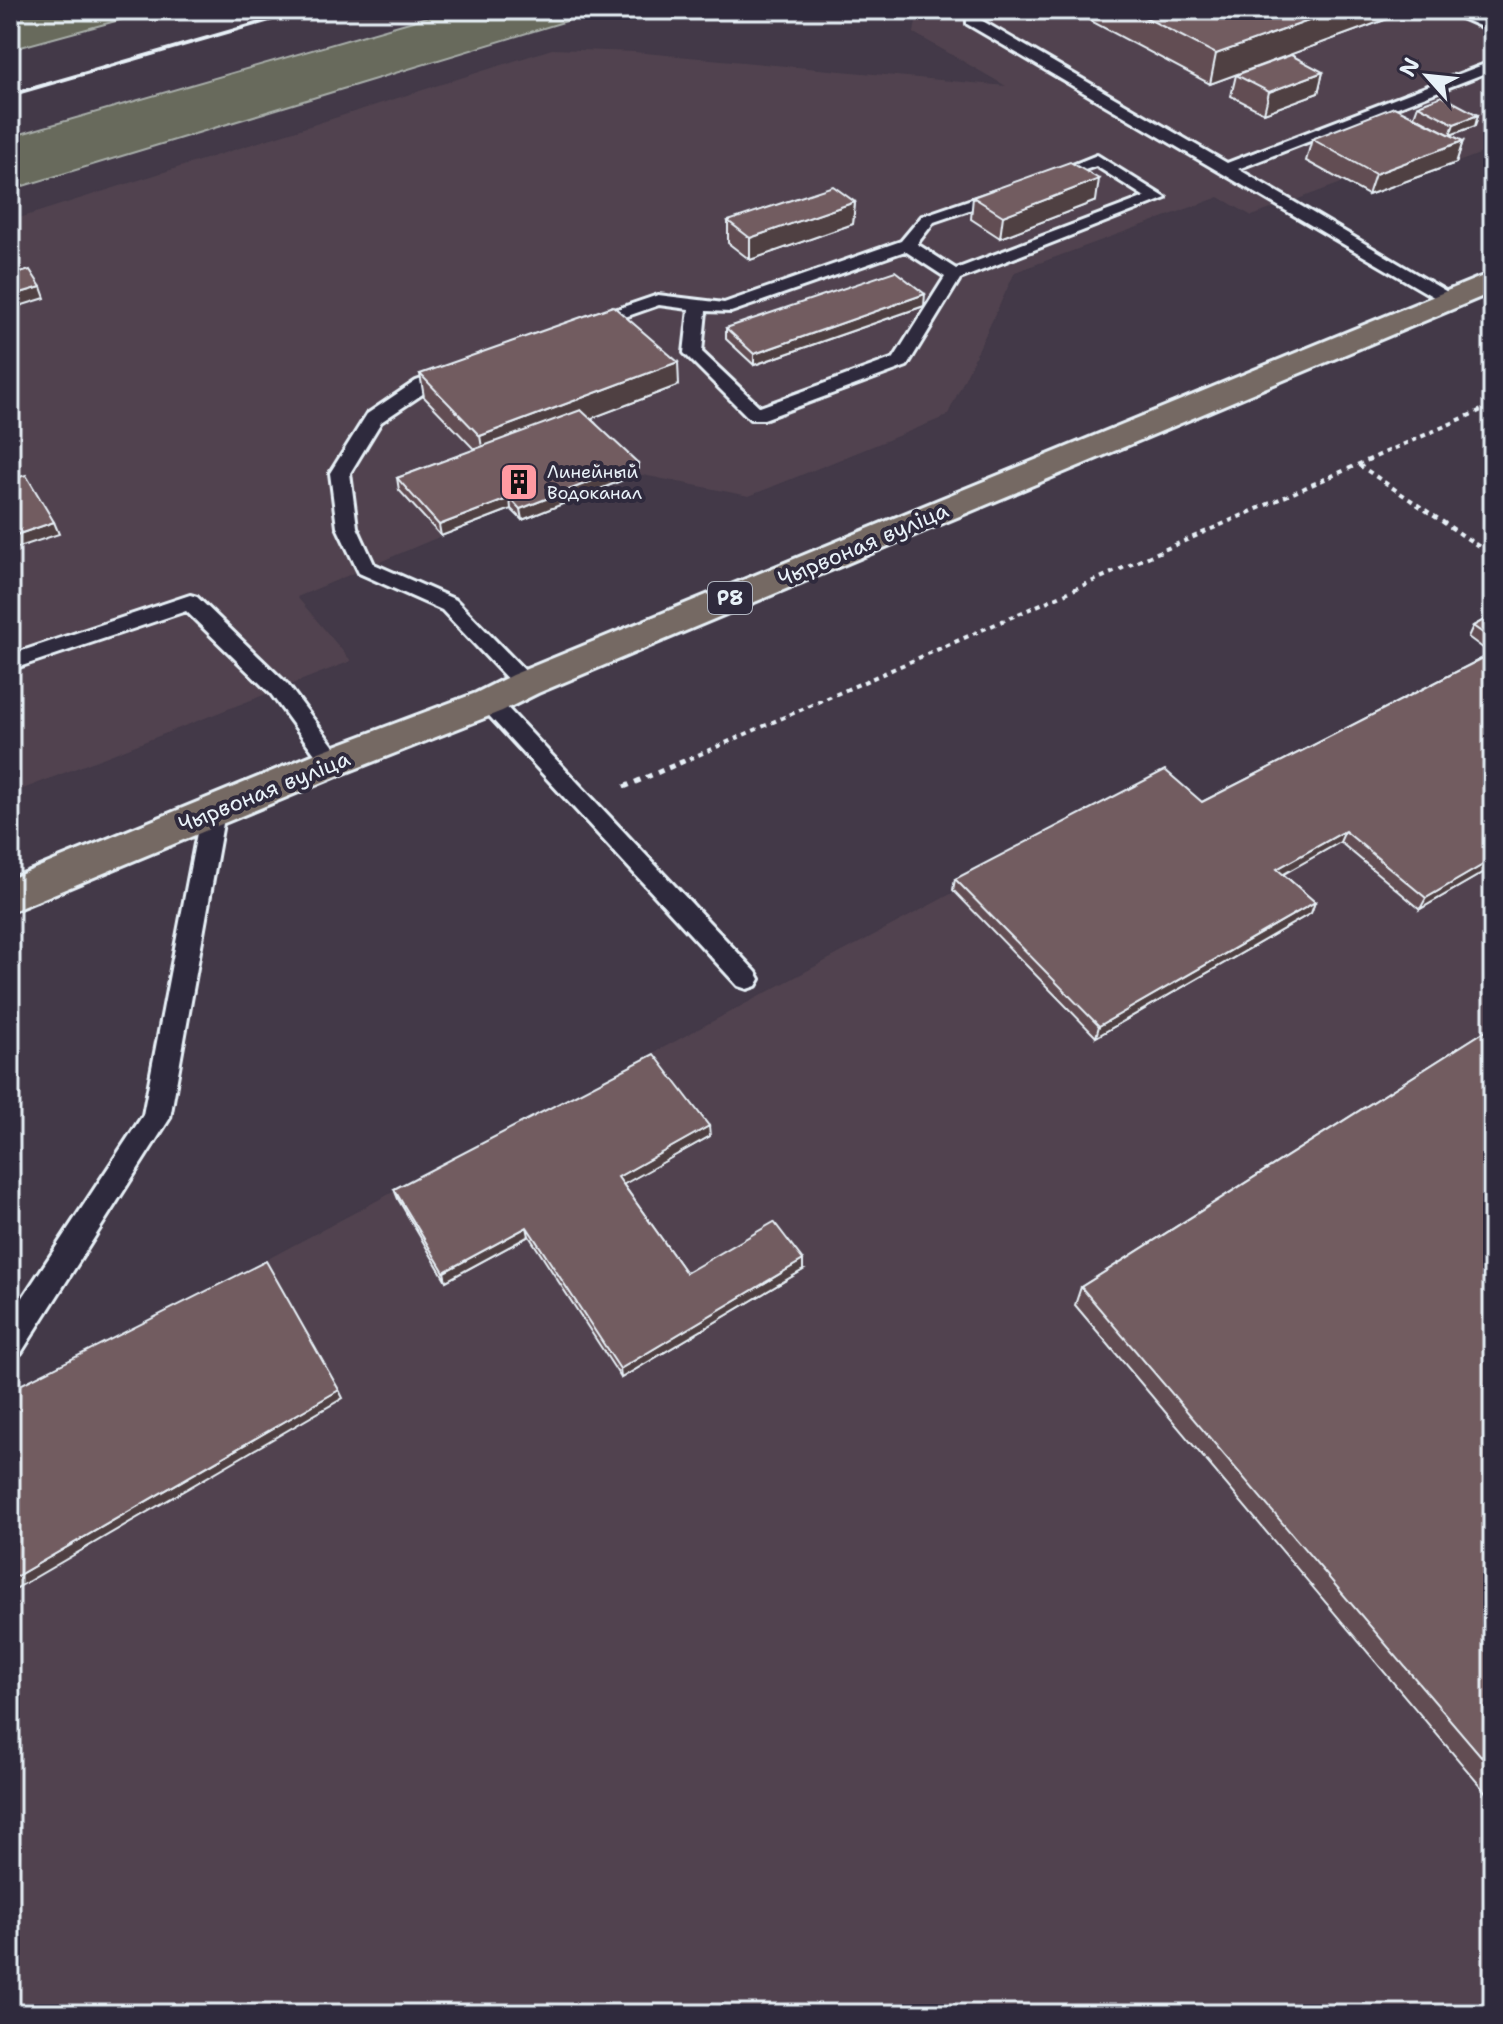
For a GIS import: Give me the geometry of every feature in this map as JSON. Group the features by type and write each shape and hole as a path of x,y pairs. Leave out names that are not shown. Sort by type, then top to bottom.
{"main road":[{"name":"Чырвоная вуліца","path":"10,896 333,762 489,702 525,684 1493,281"}],"lane":[{"path":"974,10 972,21 1450,299"},
{"path":"1450,10 1493,29"},
{"path":"1225,169 1493,65"},
{"path":"570,332 658,300 725,308 907,245 928,219 1097,160 1158,198 954,276 901,362 757,415 693,353 698,306"},
{"path":"907,245 954,276"},
{"path":"467,369 423,385 374,418 340,473 347,527 366,568 449,605 525,684"},
{"path":"10,663 190,602 279,689 333,762"},
{"path":"489,702 747,979"},
{"path":"10,1343 156,1118 213,812"}],"path":[{"path":"586,804 1493,405"},
{"path":"1358,464 1493,556"}],"shaded area":[{"path":"918,10 1493,10 1493,149 1368,195 1344,182 1252,216 1219,197 1015,272 947,416 749,496 638,474 522,521 511,509 441,536 297,597 351,661 10,794 10,221 552,49 634,52 1006,86 914,33"},
{"path":"1493,662 1493,2014 10,2014 10,1397 1162,781 1199,814"}],"green space":[{"path":"10,10 156,10 10,50"},
{"path":"451,10 603,10 10,190 10,137"}],"building":[{"path":"1131,10 1339,10 1216,54"},
{"path":"1291,55 1323,72 1269,92 1236,75"},
{"path":"1442,96 1478,115 1454,124 1418,105"},
{"path":"1394,107 1463,141 1375,174 1312,139"},
{"path":"1070,162 1099,179 1003,216 973,197"},
{"path":"833,186 855,202 750,238 728,221"},
{"path":"30,270 41,287 10,296 10,276"},
{"path":"895,271 925,294 754,354 726,328"},
{"path":"613,306 678,362 480,436 420,374"},
{"name":"Линейный Водоканал","path":"581,410 638,463 520,509 510,498 439,525 397,478"},
{"path":"26,475 54,522 10,537 10,480"},
{"path":"1493,615 1493,640 1473,626"},
{"path":"1493,653 1493,859 1426,898 1345,831 1277,869 1315,902 1099,1026 955,879 1165,770 1202,802"},
{"path":"1493,1026 1493,1770 1081,1287"},
{"path":"654,1054 709,1126 618,1177 686,1273 774,1222 803,1260 620,1369 527,1227 444,1272 394,1189"},
{"path":"266,1261 339,1390 10,1580 10,1390"}],"railway":[{"path":"10,95 304,10"}],"place":[{"name":"Линейный Водоканал","path":"519,482"}]}
